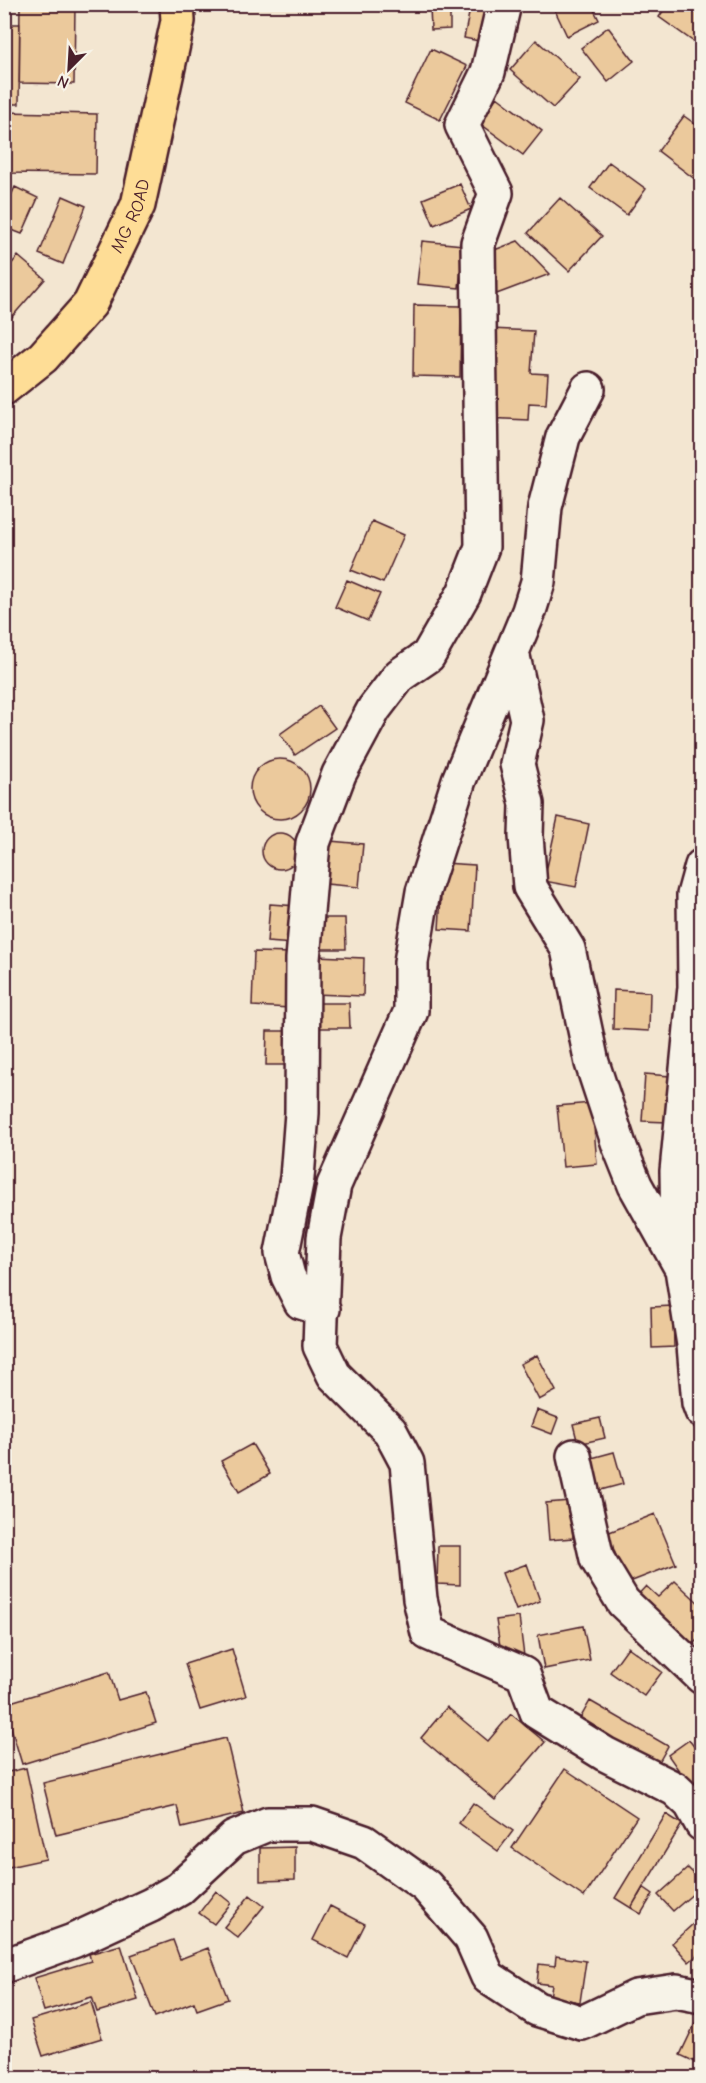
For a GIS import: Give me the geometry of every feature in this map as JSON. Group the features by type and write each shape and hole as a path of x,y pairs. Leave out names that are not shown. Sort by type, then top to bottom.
{"main road":[{"name":"MG ROAD","path":"4,388 43,357 90,304 138,205 178,21 177,4"}],"street":[{"path":"323,1309 301,1302 288,1276 282,1253 297,1178 302,1113 303,959 313,843 339,774 374,709 400,675 428,656 464,594 482,547 478,243 496,192 462,124 488,72 504,4"},
{"path":"588,389 563,437 545,507 538,582 459,780 423,892 411,962 411,1011 334,1185 324,1238 320,1346 334,1375 390,1431 407,1463 420,1599 428,1633 523,1674 537,1712 605,1754 675,1789 691,1804 702,1824"},
{"path":"512,652 527,720 517,764 527,804 526,836 530,887 568,949 592,1063 619,1145 635,1185 682,1269"},
{"path":"702,866 694,895 695,987 677,1171 678,1234 694,1344 699,1403 702,1411"},
{"path":"574,1456 597,1559 623,1602 702,1677"},
{"path":"4,1966 73,1941 151,1905 178,1889 234,1838 268,1824 312,1824 364,1842 426,1886 471,1938 488,1977 537,2008 582,2023 636,1997 676,1991 702,1996"}],"building":[{"path":"20,4 75,4 74,84 19,83"},
{"path":"471,4 492,4 484,42 464,38"},
{"path":"552,4 591,4 599,20 567,36"},
{"path":"668,4 697,4 702,8 702,33 694,42 659,17"},
{"path":"430,7 450,7 450,29 431,30"},
{"path":"4,24 20,24 19,104 4,104"},
{"path":"608,27 634,61 608,82 581,48"},
{"path":"536,40 580,79 553,108 510,70"},
{"path":"431,49 467,66 440,120 405,103"},
{"path":"497,97 542,131 523,155 478,122"},
{"path":"4,112 97,114 96,174 4,173"},
{"path":"684,116 702,129 702,173 696,180 658,151"},
{"path":"609,162 646,189 627,215 590,188"},
{"path":"460,184 471,209 434,225 423,199"},
{"path":"15,187 38,198 22,234 4,227 4,211"},
{"path":"63,196 86,206 63,264 39,254"},
{"path":"560,198 602,236 569,271 528,233"},
{"path":"422,241 463,245 459,288 417,284"},
{"path":"518,241 550,274 494,295 484,254"},
{"path":"18,256 45,279 4,326 4,273"},
{"path":"414,305 461,306 460,377 413,376"},
{"path":"491,329 534,331 531,373 548,374 546,404 529,403 528,420 485,418"},
{"path":"372,521 404,535 383,583 351,570"},
{"path":"347,580 380,594 368,621 335,607"},
{"path":"319,706 335,728 295,755 280,734"},
{"path":"280,759 301,768 310,789 301,810 280,819 259,810 250,789 259,768"},
{"path":"558,817 589,824 576,887 544,881"},
{"path":"280,833 293,838 298,851 293,864 280,869 267,864 262,851 267,838"},
{"path":"330,841 363,844 359,887 326,884"},
{"path":"443,863 475,865 471,931 439,929"},
{"path":"270,904 297,906 294,944 267,942"},
{"path":"319,918 345,918 346,949 319,949"},
{"path":"254,952 293,953 291,1008 252,1006"},
{"path":"316,956 364,958 363,996 315,994"},
{"path":"614,990 650,992 649,1031 613,1029"},
{"path":"313,1003 349,1003 350,1028 313,1028"},
{"path":"267,1031 287,1031 287,1065 266,1065"},
{"path":"645,1074 670,1076 667,1122 642,1121"},
{"path":"592,1103 597,1164 563,1167 557,1106"},
{"path":"699,1152 702,1153 702,1200 695,1199"},
{"path":"696,1235 702,1235 702,1286 699,1286"},
{"path":"673,1306 674,1347 652,1348 651,1307"},
{"path":"537,1355 556,1391 539,1400 520,1364"},
{"path":"537,1410 558,1418 552,1434 531,1426"},
{"path":"600,1418 605,1438 578,1444 573,1424"},
{"path":"252,1444 270,1474 239,1492 221,1461"},
{"path":"614,1452 623,1484 597,1491 588,1459"},
{"path":"570,1501 573,1538 549,1540 546,1503"},
{"path":"655,1514 676,1564 627,1583 607,1533"},
{"path":"438,1546 460,1546 460,1585 437,1584"},
{"path":"527,1564 540,1601 516,1610 502,1573"},
{"path":"675,1581 702,1606 702,1635 686,1651 633,1600 646,1586 658,1597"},
{"path":"519,1617 524,1656 502,1659 496,1620"},
{"path":"583,1626 590,1660 544,1669 538,1635"},
{"path":"628,1647 662,1672 644,1696 610,1672"},
{"path":"232,1649 246,1696 200,1710 185,1664"},
{"path":"109,1672 118,1700 146,1692 156,1723 22,1764 4,1704"},
{"path":"590,1701 668,1746 655,1769 577,1724"},
{"path":"447,1707 488,1741 511,1714 545,1742 495,1800 421,1738"},
{"path":"226,1738 244,1813 182,1828 177,1806 56,1835 43,1783"},
{"path":"689,1740 702,1757 702,1795 698,1798 668,1755"},
{"path":"26,1768 46,1859 4,1868 4,1773"},
{"path":"565,1769 637,1817 584,1897 512,1848"},
{"path":"473,1803 513,1831 498,1851 459,1823"},
{"path":"666,1814 682,1824 631,1908 615,1898"},
{"path":"295,1847 295,1880 260,1881 260,1848"},
{"path":"688,1868 702,1882 702,1886 673,1911 658,1895"},
{"path":"643,1887 653,1894 641,1914 631,1908"},
{"path":"216,1891 231,1903 214,1924 199,1913"},
{"path":"250,1895 264,1906 238,1938 224,1927"},
{"path":"330,1906 365,1924 348,1958 313,1940"},
{"path":"702,1916 702,1951 689,1962 672,1943"},
{"path":"173,1940 180,1959 208,1948 228,1999 197,2010 194,2002 155,2017 131,1955"},
{"path":"121,1945 138,2000 97,2012 92,1997 44,2011 34,1978 91,1961 89,1954"},
{"path":"556,1956 586,1961 580,2002 550,1997 552,1985 537,1983 539,1964 555,1966"},
{"path":"91,2002 102,2038 43,2056 31,2020"},
{"path":"699,2015 702,2016 702,2065 680,2055"}]}
